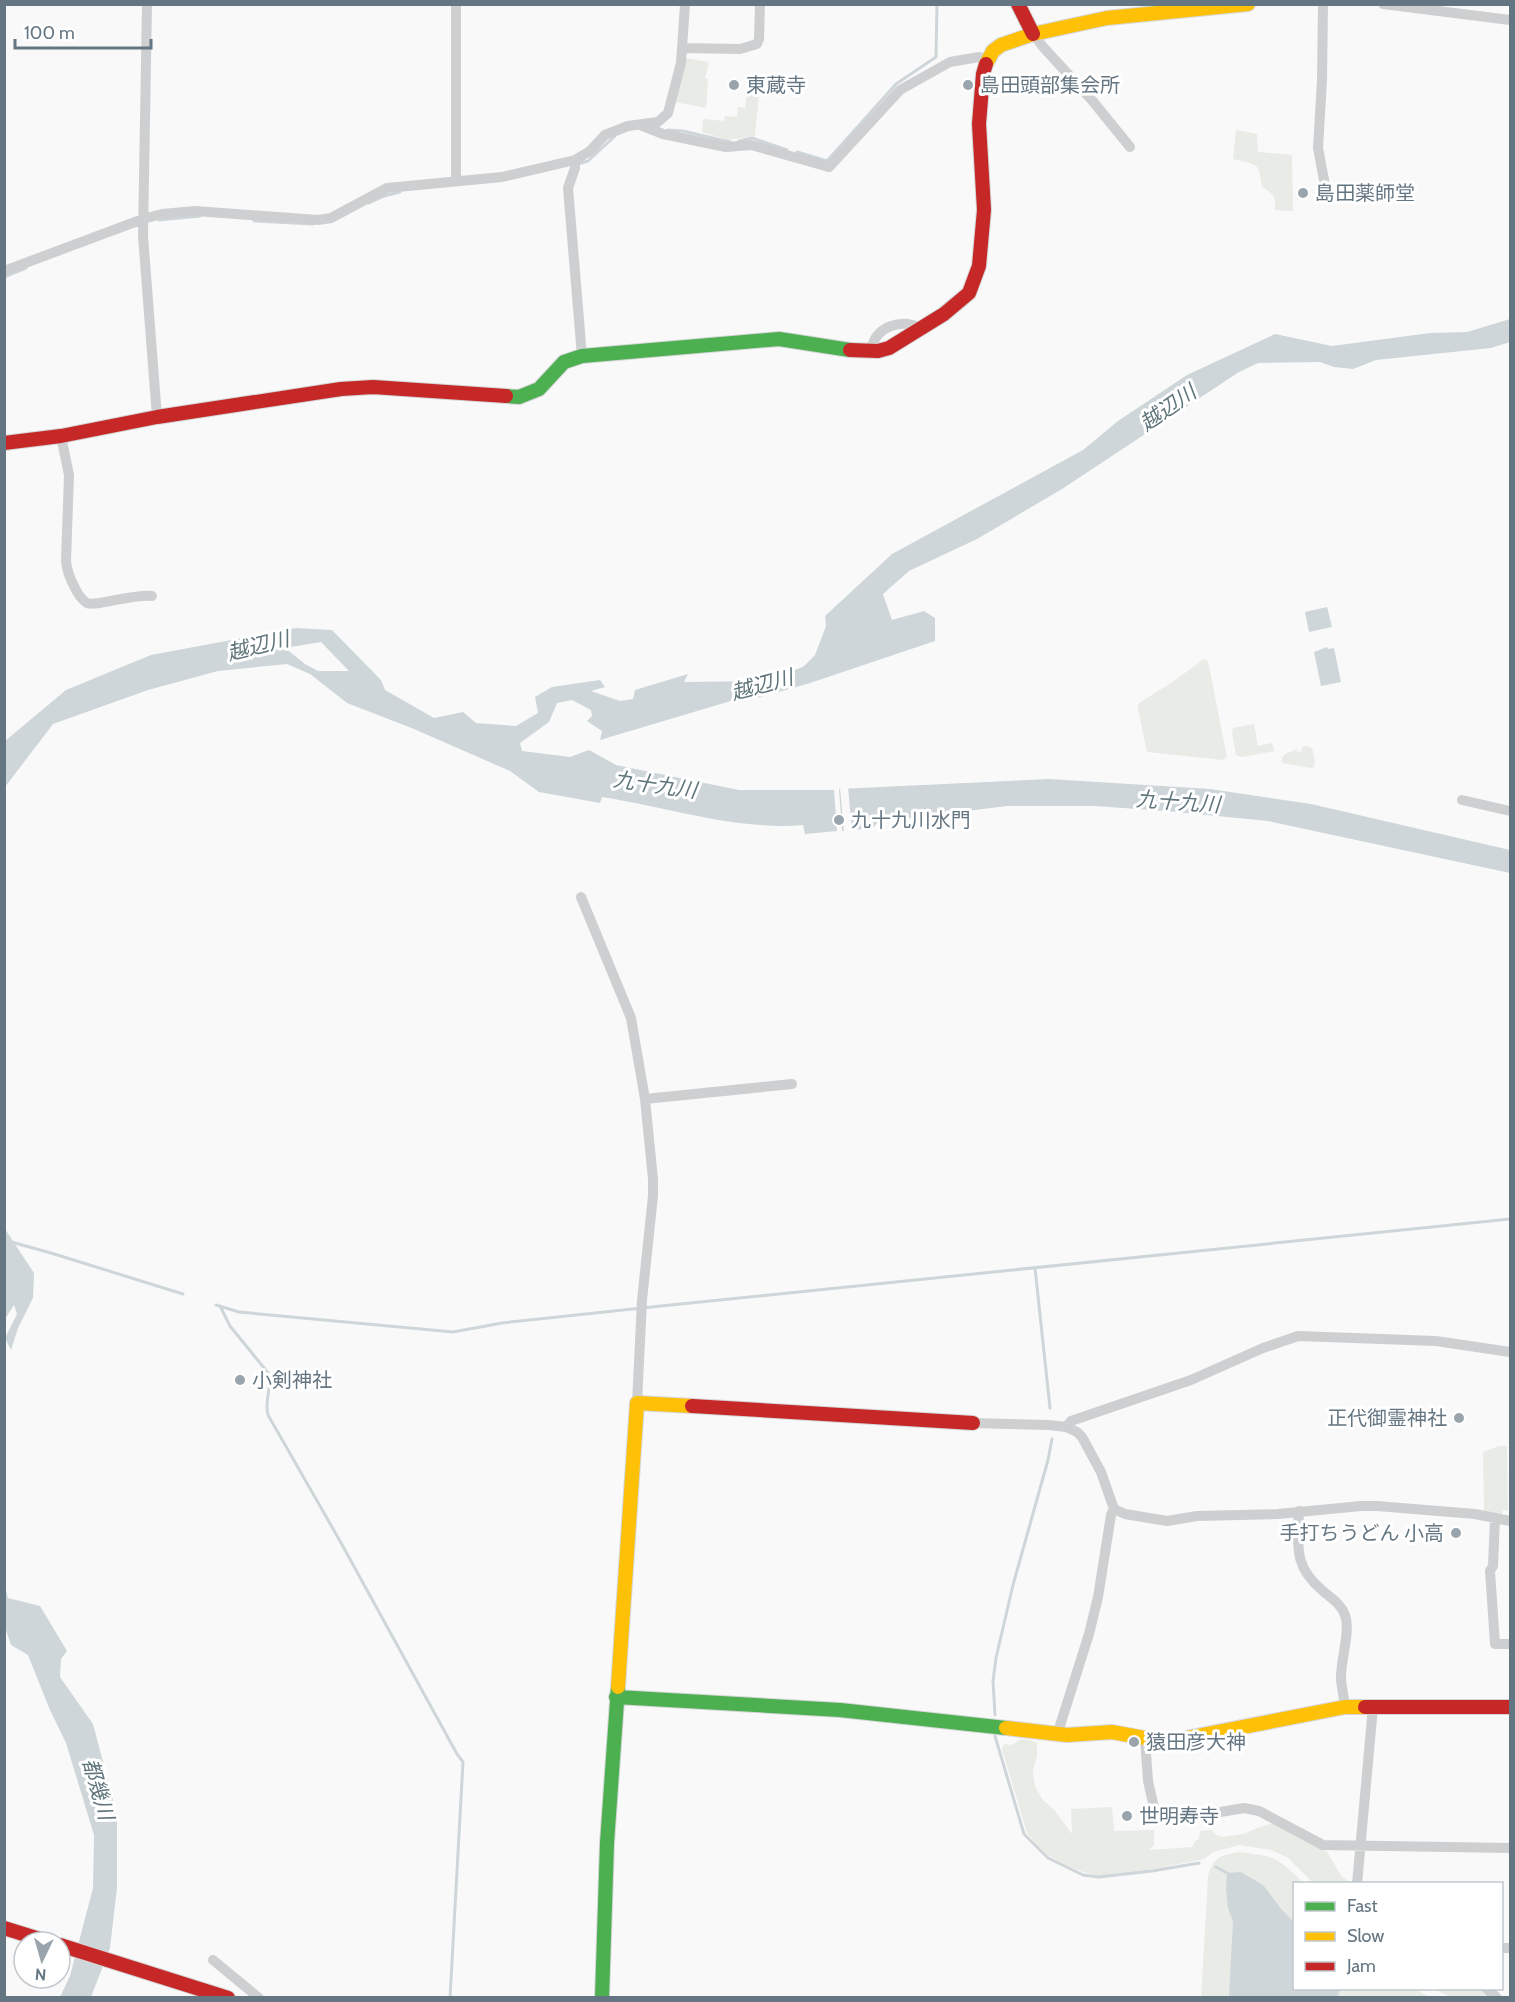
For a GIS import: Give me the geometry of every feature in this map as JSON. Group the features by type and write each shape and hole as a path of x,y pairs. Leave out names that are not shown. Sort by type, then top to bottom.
{"street":[{"path":"147,4 143,222 157,417"},
{"path":"456,4 456,181"},
{"path":"4,271 162,214 195,211 318,220 331,218 387,188 502,177 575,160 590,151 605,135 628,126 658,122 668,113 681,63 685,4"},
{"path":"682,48 740,50 757,44 760,4"},
{"path":"1018,4 1044,48 1091,99 1130,147"},
{"path":"4,443 61,436 157,417 341,388 373,387 519,397 539,389 564,362 582,356 778,339 871,352 890,348 958,304 969,293 979,266 984,210 979,124 983,74 987,60 993,51 1001,45 1034,34 1107,18 1248,4"},
{"path":"1323,4 1318,148 1327,196"},
{"path":"1383,4 1510,20"},
{"path":"640,125 663,134 726,147 751,145 829,167 900,90 950,62 979,57 987,60"},
{"path":"575,160 575,168 568,188 582,356"},
{"path":"871,352 873,340 883,329 903,324 921,328"},
{"path":"61,436 69,475 67,572 77,592 87,603 93,604 145,594 152,596"},
{"path":"1462,800 1510,811"},
{"path":"581,897 631,1018 645,1099 653,1179 642,1300 616,1697 605,1886 602,1998"},
{"path":"645,1099 792,1084"},
{"path":"1066,1427 1071,1421 1191,1380 1263,1348 1299,1336 1436,1341 1510,1352"},
{"path":"637,1403 973,1423 1049,1425 1066,1427 1077,1432 1101,1472 1114,1509 1089,1634 1057,1735"},
{"path":"1114,1509 1125,1514 1167,1521 1197,1516 1278,1514 1377,1506 1475,1514 1510,1521"},
{"path":"1299,1511 1300,1558 1305,1574 1337,1603 1345,1615 1341,1679 1345,1707"},
{"path":"1495,1518 1493,1566 1490,1571 1495,1644 1510,1644"},
{"path":"616,1697 840,1710 1057,1735 1077,1736 1112,1732 1166,1742 1187,1740 1345,1707 1510,1707"},
{"path":"1357,1882 1373,1707"},
{"path":"1145,1739 1148,1781 1155,1812 1160,1818 1173,1820 1244,1808 1259,1811 1323,1845 1510,1848"},
{"path":"72,1949 228,1998"},
{"path":"213,1960 259,1998"}],"shaded area":[{"path":"685,58 709,62 705,78 708,79 706,108 675,102"},
{"path":"748,82 760,83 755,136 728,140 702,132 703,119 724,121 725,116 737,117 738,107 745,108"},
{"path":"1236,130 1257,134 1258,152 1292,155 1293,211 1275,210 1275,202 1271,193 1262,187 1258,168 1233,159"},
{"path":"1204,659 1208,661 1227,757 1223,760 1147,752 1138,709 1139,703"},
{"path":"1254,724 1258,746 1272,743 1274,751 1242,757 1236,755 1233,728"},
{"path":"1302,747 1312,748 1314,767 1282,763 1285,754 1297,749 1297,752 1302,751"},
{"path":"1499,1446 1507,1446 1508,1511 1503,1510 1502,1515 1484,1511 1483,1452"},
{"path":"1021,1739 1037,1743 1037,1756 1033,1771 1035,1786 1042,1799 1055,1811 1072,1834 1071,1809 1112,1807 1114,1831 1154,1830 1154,1845 1149,1850 1192,1847 1199,1839 1200,1831 1212,1830 1216,1835 1222,1837 1244,1834 1274,1823 1327,1852 1342,1877 1350,1882 1312,1882 1288,1858 1271,1850 1240,1845 1213,1852 1204,1859 1139,1872 1099,1876 1065,1865 1046,1854 1027,1833 1002,1749 1004,1744 1011,1745"},
{"path":"1238,1852 1275,1859 1302,1882 1293,1882 1293,1990 1417,1990 1429,1997 1201,1998 1208,1876 1215,1861"},
{"path":"1436,1990 1483,1990 1493,1997 1450,1997"}],"water":[{"path":"1510,319 1510,342 1491,348 1376,360 1353,369 1334,367 1320,362 1258,363 1239,372 1062,489 977,539 909,571 883,594 892,620 924,611 935,618 935,641 807,684 742,702 734,700 600,740 602,731 587,721 592,716 591,710 572,700 557,703 549,722 520,743 522,751 570,757 589,750 616,765 739,790 834,790 837,831 805,834 803,825 754,825 602,797 600,803 539,792 510,771 414,729 347,703 310,674 287,664 218,671 148,690 53,724 5,787 5,741 66,690 151,655 296,628 332,630 381,680 385,690 434,718 463,712 476,723 516,726 538,713 535,697 552,687 600,680 605,687 591,691 620,701 633,699 635,690 688,674 684,682 762,681 803,667 815,655 826,626 825,616 892,554 1083,450 1118,421 1187,375 1275,334 1332,346 1430,333 1467,332","holes":["321,642 349,671 318,671 285,648"]},
{"path":"1327,607 1332,627 1309,632 1305,612"},
{"path":"1327,647 1328,649 1334,648 1341,682 1321,686 1314,652"},
{"name":"九十九川","path":"1049,779 1210,789 1311,804 1510,850 1510,873 1268,821 1094,806 1007,806 878,822 873,828 842,831 839,789"},
{"path":"5,1229 34,1273 33,1298 18,1328 11,1350 5,1338 17,1314 14,1305 5,1319"},
{"name":"都幾川","path":"4,1582 8,1598 40,1606 67,1651 61,1659 60,1677 93,1724 117,1815 117,1888 110,1948 91,1997 60,1997 63,1990 72,1990 72,1968 93,1888 94,1835 66,1743 28,1655 11,1645 5,1627"},
{"path":"1241,1872 1263,1885 1293,1921 1293,1990 1340,1990 1338,1997 1229,1997 1233,1921 1228,1908 1227,1873"}],"pier":[{"path":"848,787 852,831 844,832 840,788"}],"waterway":[{"path":"797,152 827,161 896,84 936,57 937,4"},
{"path":"668,130 683,131 730,142"},
{"path":"578,164 588,161 615,136"},
{"path":"739,141 752,138 787,150"},
{"path":"369,203 400,192"},
{"path":"159,220 200,216"},
{"path":"254,221 313,224"},
{"path":"4,277 26,268"},
{"path":"216,1305 239,1312 453,1332 502,1323 661,1306 1510,1219"},
{"path":"4,1240 183,1294"},
{"path":"1035,1268 1050,1408"},
{"path":"220,1306 230,1326 269,1374 268,1415 463,1762 450,1998"},
{"path":"995,1715 993,1681 996,1658 1052,1439"},
{"path":"995,1736 1024,1834 1048,1858 1083,1875 1099,1877 1199,1863"},
{"path":"1216,1867 1227,1873"}],"traffic: fast":[{"path":"506,396 519,397 539,389 564,362 582,356 779,339 850,350"},
{"path":"602,1998 607,1843 618,1687"},
{"path":"616,1697 840,1710 1006,1728"}],"traffic: slow":[{"path":"986,64 993,51 1001,45 1033,34 1107,18 1248,4"},
{"path":"618,1687 637,1403 692,1406"},
{"path":"1006,1728 1067,1735 1112,1732 1166,1742 1345,1707 1365,1707"}],"traffic: jam":[{"path":"1018,4 1033,34"},
{"path":"850,350 878,351 889,348 944,314 969,293 979,266 984,210 979,124 983,74 986,64"},
{"path":"4,443 61,436 157,417 341,389 373,387 506,396"},
{"path":"692,1406 973,1423"},
{"path":"1365,1707 1510,1707"},
{"path":"4,1928 12,1930"},
{"path":"72,1949 228,1998"}],"place":[{"name":"東蔵寺","path":"734,85"},
{"name":"島田頭部集会所","path":"968,85"},
{"name":"島田薬師堂","path":"1303,193"},
{"name":"九十九川水門","path":"839,820"},
{"name":"小剣神社","path":"240,1380"},
{"name":"正代御霊神社","path":"1459,1418"},
{"name":"手打ちうどん 小高","path":"1456,1533"},
{"name":"猿田彦大神","path":"1134,1742"},
{"name":"世明寿寺","path":"1127,1816"}],"water label":[{"name":"越辺川","path":"1168,408"},
{"name":"越辺川","path":"258,646"},
{"name":"越辺川","path":"762,685"}]}
